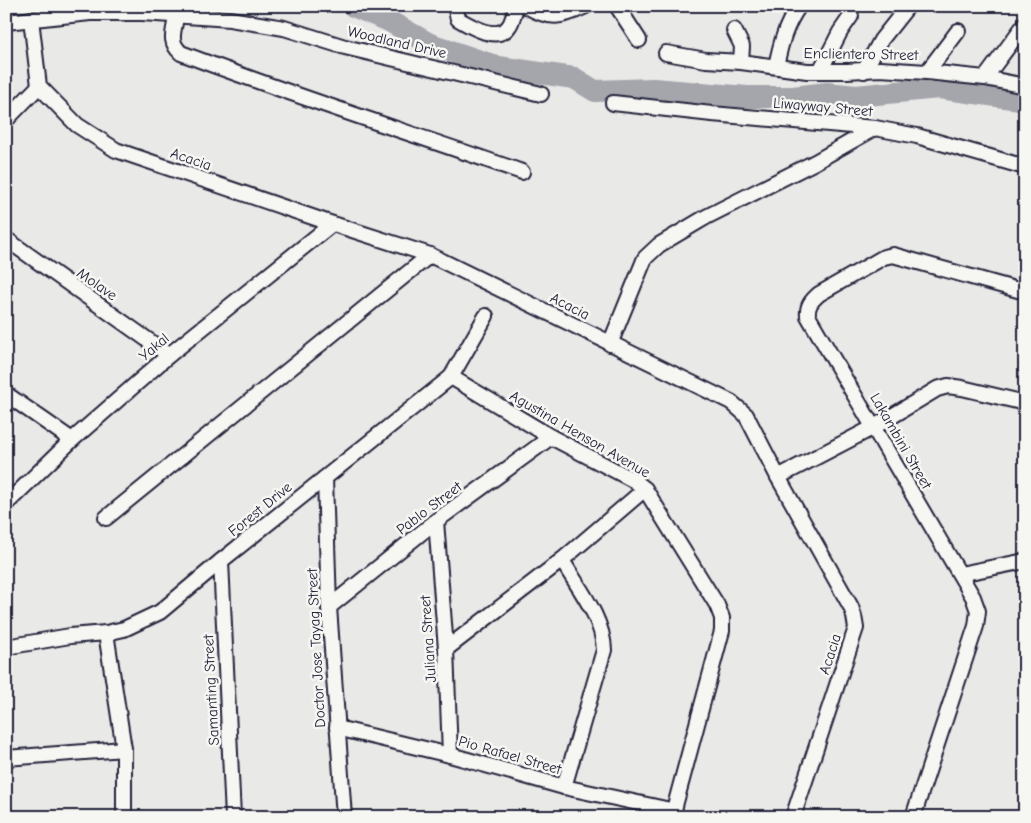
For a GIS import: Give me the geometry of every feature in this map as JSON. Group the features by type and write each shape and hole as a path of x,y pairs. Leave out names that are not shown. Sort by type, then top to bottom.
{"street":[{"path":"456,6 458,19 468,25 494,34 503,32 510,26 516,6"},
{"path":"526,6 540,14 558,16 586,6"},
{"path":"617,6 639,40"},
{"path":"776,66 789,20 799,6"},
{"path":"864,70 881,40 908,6"},
{"name":"Woodland Drive","path":"6,22 90,13 230,19 284,28 345,47 541,94"},
{"path":"820,71 840,32 851,16"},
{"path":"176,17 172,40 174,46 181,53 265,85 522,172"},
{"path":"6,120 39,86 31,19"},
{"path":"985,78 1025,24"},
{"path":"734,30 742,46 741,62"},
{"path":"926,72 958,31"},
{"name":"Enclientero Street","path":"666,53 706,60 741,62 807,71 880,70 926,72 985,78 1025,86"},
{"name":"Acacia","path":"39,86 77,124 116,150 332,224 430,255 732,402 738,407 746,415 778,477 851,607 856,628 793,817"},
{"name":"Liwayway Street","path":"614,103 712,114 875,128 917,136 1025,167"},
{"path":"610,344 645,258 659,245 706,217 816,162 875,128"},
{"name":"Yakal","path":"6,504 72,440 169,355 332,224"},
{"name":"Molave","path":"6,239 169,355"},
{"path":"106,518 430,255"},
{"name":"Lakambini Street","path":"913,817 976,626 978,612 976,604 960,574 808,316 807,310 811,300 819,294 884,257 893,255 1025,292"},
{"name":"Forest Drive","path":"6,647 124,629 160,612 452,377 486,316"},
{"name":"Agustina Henson Avenue","path":"452,377 551,437 634,481 645,489 717,605 722,618 722,631 674,814"},
{"path":"778,477 874,427 937,389 948,386 962,388 1025,403"},
{"path":"6,394 72,440"},
{"name":"Pablo Street","path":"329,608 436,521 551,437"},
{"name":"Doctor Jose Tayag Street","path":"325,478 329,608 344,817"},
{"path":"446,650 562,560 645,489"},
{"name":"Juliana Street","path":"436,521 446,650 450,755"},
{"path":"562,560 599,623 604,638 604,650 564,787"},
{"name":"Samanting Street","path":"221,561 233,817"},
{"path":"960,574 1025,561"},
{"path":"106,633 124,749 124,817"},
{"name":"Pio Rafael Street","path":"337,728 450,755 564,787 674,814"},
{"path":"6,758 124,749"}],"waterway":[{"path":"353,6 387,20 430,44 499,67 574,78 595,91 654,89 747,97 793,97 827,93 856,96 939,88 1025,101"}]}
